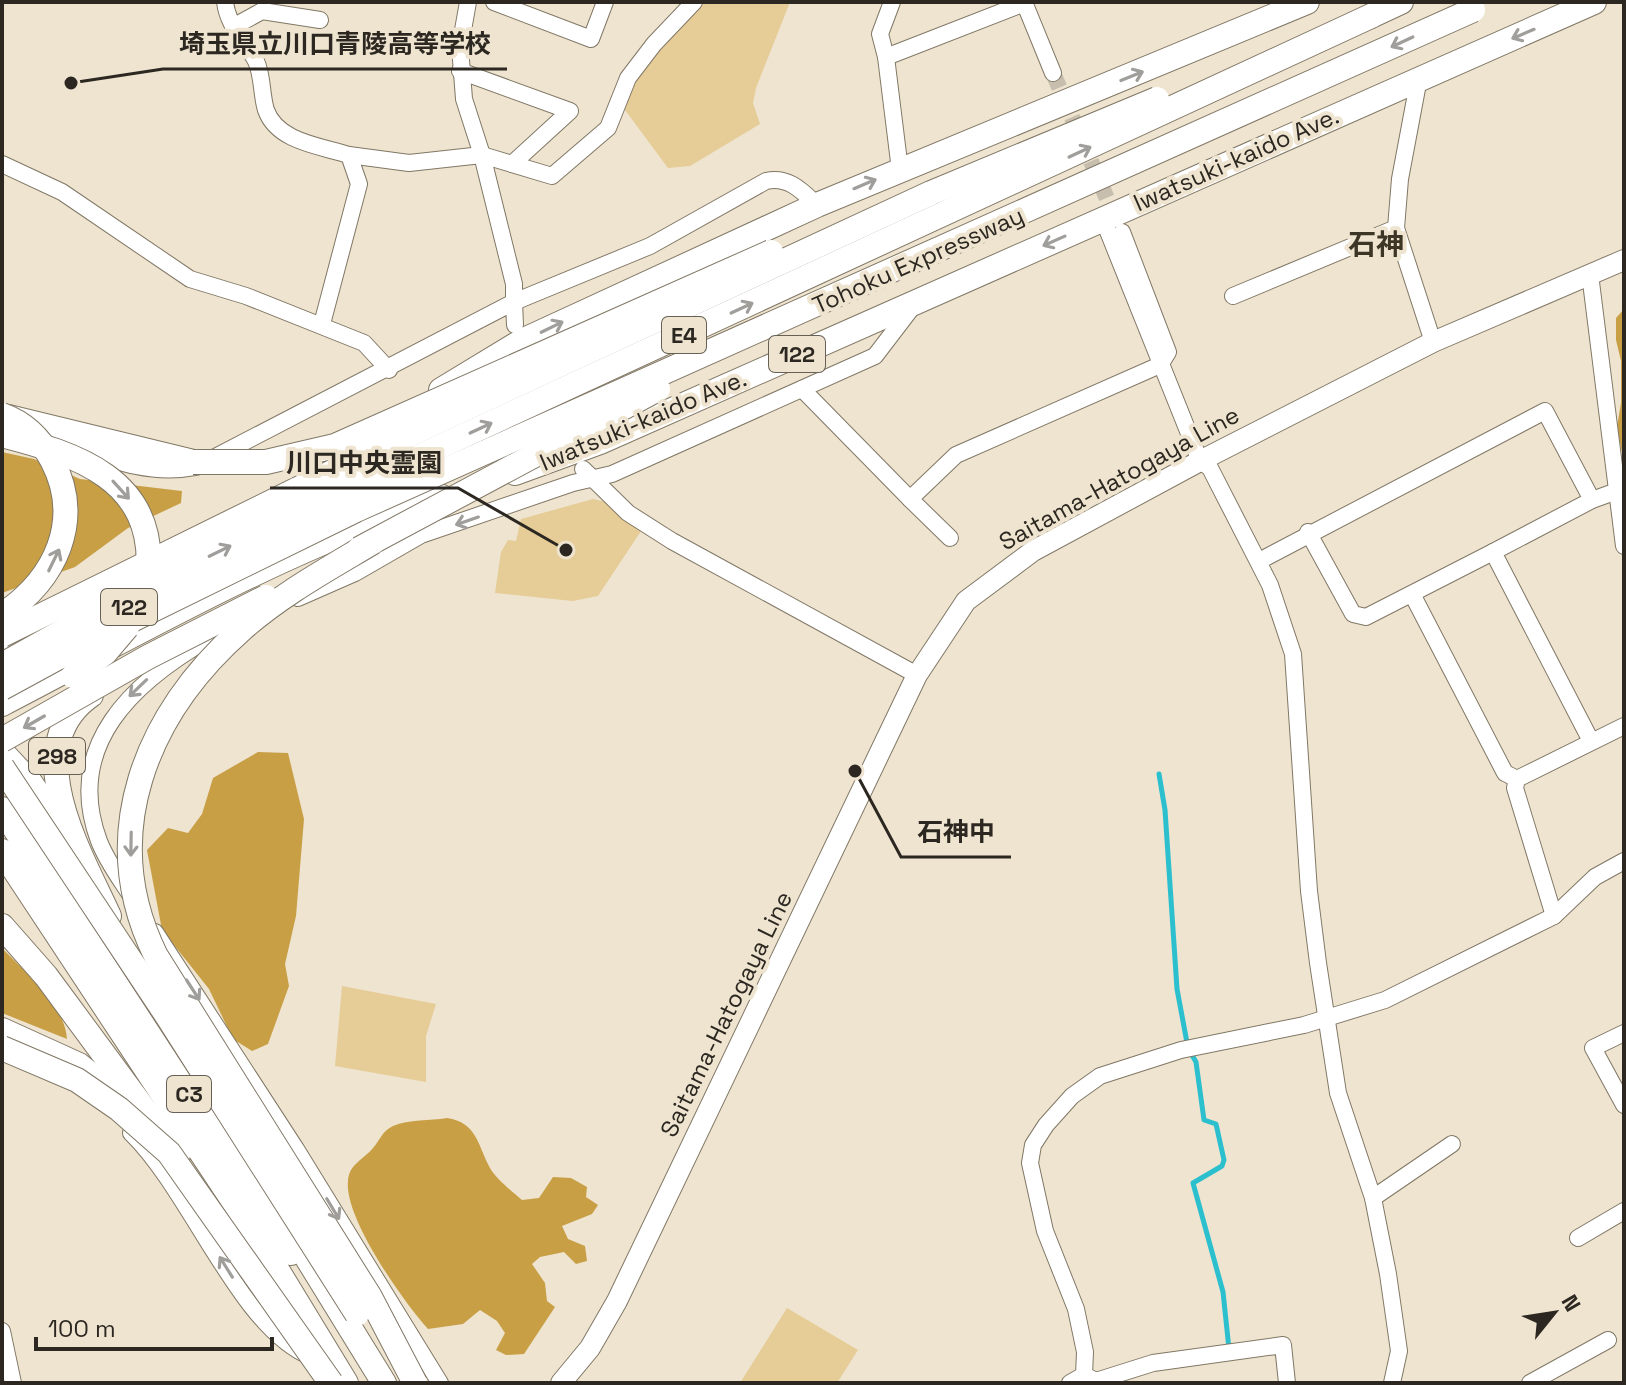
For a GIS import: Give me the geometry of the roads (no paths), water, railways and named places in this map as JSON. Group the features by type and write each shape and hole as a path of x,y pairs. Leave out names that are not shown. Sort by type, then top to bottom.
{"highway":[{"name":"122","path":"2,650 169,559 522,341 817,205 1307,2"},
{"name":"Tohoku Expressway","path":"2,665 119,600 346,490 1401,2"},
{"name":"Iwatsuki-kaido Ave.","path":"2,704 267,566 387,515 600,442 918,300 1112,226 1419,78 1594,2"},
{"name":"Tohoku Expressway","path":"2,688 81,645 356,510 1482,6"},
{"path":"2,614 28,596 47,574 63,542 66,523 62,484 47,451 23,425 2,415 193,462 240,464 289,459 359,436 723,270 931,193 1219,74 1371,16"},
{"path":"2,635 308,482 931,193"},
{"path":"2,740 148,657 648,396 741,337"},
{"path":"2,435 76,456 105,474 129,500 137,514 149,563 138,609 116,641 91,665 2,717"},
{"path":"373,542 258,616 219,651 188,687 161,728 142,767 132,818 131,869 138,911 156,956 370,1297 415,1383"},
{"path":"2,614 169,559"},
{"name":"122","path":"2,675 128,607 267,566"},
{"name":"298","path":"161,1027 70,830 57,774 58,743 69,714 84,699 267,566"},
{"path":"2,752 30,782 86,865"},
{"path":"3,789 404,1383"},
{"name":"298","path":"3,789 161,1027 384,1383"},
{"name":"C3","path":"3,789 370,1383"},
{"name":"C3","path":"2,851 259,1240 346,1383"},
{"path":"2,874 331,1383"},
{"path":"2,917 267,1281"},
{"path":"2,926 46,976"},
{"path":"2,1030 58,1053 102,1082 140,1116 331,1383"},
{"path":"2,1047 77,1080 129,1116 169,1153"}],"main road":[{"name":"Saitama-Hatogaya Line","path":"562,1383 590,1348 627,1281 917,675 948,624 990,580 1044,545 1200,461 1433,342 1624,260"}],"street":[{"path":"225,2 227,19 256,62 266,110 276,127 292,137 349,155 409,163 482,155 552,176 608,128 628,78 654,44 694,2"},
{"path":"468,2 460,47 464,99 482,155 514,284 515,325"},
{"path":"494,2 591,39 605,2"},
{"path":"892,2 880,34 886,57 900,170"},
{"path":"886,57 1023,3 1053,73"},
{"path":"233,27 262,11 320,20"},
{"path":"460,71 570,111 512,164"},
{"path":"1419,78 1400,179 1396,228 1433,342"},
{"path":"322,324 359,184 349,155"},
{"path":"2,164 62,192 190,279 322,324 364,343 389,370"},
{"path":"2,420 130,466 179,470 226,454 514,302 650,246 766,181 778,178 789,182 817,205"},
{"path":"1112,226 1160,365 1200,461 1210,468 1259,561 1293,654 1309,891 1338,1093 1373,1198 1399,1351 1392,1383"},
{"path":"1233,296 1396,228"},
{"path":"1590,274 1624,546"},
{"path":"440,1383 296,1149 112,866 99,841 93,815 94,766 100,740 125,700 163,666 213,635 355,573 421,535 573,483 875,356 918,300"},
{"path":"910,499 956,455 1160,365"},
{"path":"802,389 950,538"},
{"path":"1259,561 1308,532 1545,411 1592,500"},
{"path":"588,475 628,513 672,541 917,675"},
{"path":"1308,532 1353,614 1366,617 1592,500 1617,491"},
{"path":"1493,552 1591,741"},
{"path":"1412,594 1505,773 1517,779"},
{"path":"1517,779 1624,726"},
{"path":"1517,779 1515,788 1554,916"},
{"path":"1287,1383 1283,1345 1153,1363 1096,1381 1077,1379 1085,1352 1076,1309 1045,1231 1030,1163 1033,1145 1072,1096 1100,1076 1181,1050 1328,1019 1385,1000 1554,916 1595,877 1624,861"},
{"path":"1624,1033 1593,1048 1624,1105"},
{"path":"2,1047 48,1068 83,1091 139,1140 188,1206 257,1315 275,1335 317,1360"},
{"path":"1373,1198 1452,1144"},
{"path":"1578,1238 1624,1211"},
{"path":"2,1331 13,1383"},
{"path":"1530,1383 1608,1340"}],"waterway":[{"path":"1159,774 1165,810 1177,989 1188,1048 1196,1062 1204,1120 1216,1124 1224,1160 1222,1166 1193,1183 1223,1292 1229,1349"}],"tunnel":[{"path":"1053,73 1117,222"}],"place":[{"name":"埼玉県立川口青陵高等学校","path":"71,83"},
{"name":"川口中央霊園","path":"566,550"},
{"name":"石神中","path":"855,771"}],"district":[{"name":"石神","path":"1376,244"}]}
